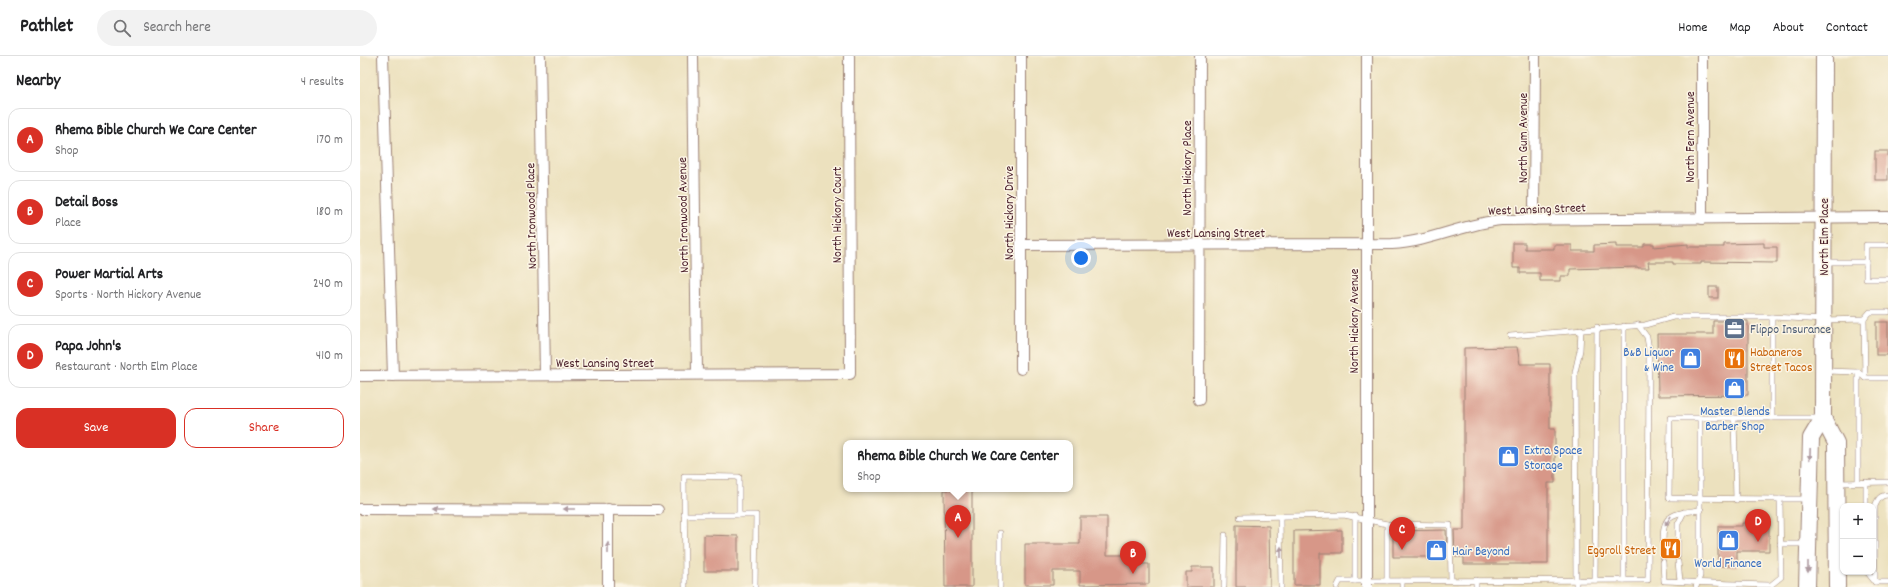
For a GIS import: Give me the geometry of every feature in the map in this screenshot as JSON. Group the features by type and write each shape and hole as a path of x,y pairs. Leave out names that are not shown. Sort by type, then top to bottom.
{"main road":[{"name":"North Elm Place","path":"1824,56 1823,418 1836,443 1837,587"},
{"path":"1807,587 1808,500 1811,438 1823,418"}],"street":[{"path":"383,56 392,376"},
{"name":"North Ironwood Place","path":"540,56 545,375"},
{"name":"North Ironwood Avenue","path":"693,56 697,374"},
{"name":"North Hickory Court","path":"849,56 850,374"},
{"name":"North Hickory Drive","path":"1021,56 1021,369"},
{"name":"North Hickory Place","path":"1199,400 1200,56"},
{"name":"North Hickory Avenue","path":"1367,56 1367,584"},
{"name":"North Gum Avenue","path":"1534,220 1535,56"},
{"name":"North Fern Avenue","path":"1702,56 1702,219"},
{"name":"West Lansing Street","path":"1021,245 1366,244 1416,242 1490,221 1888,217"},
{"name":"West Lansing Street","path":"360,376 850,374"},
{"path":"360,509 658,510"},
{"path":"608,509 608,587"}],"lane":[{"path":"1888,244 1866,245 1866,279 1888,279"},
{"path":"1823,262 1866,262"},
{"path":"1865,378 1864,319 1870,312 1888,312"},
{"path":"1510,336 1597,327 1638,325 1673,317 1772,317 1823,320 1864,319"},
{"path":"1772,317 1772,418"},
{"path":"1337,587 1340,581 1355,581 1367,584 1387,580 1648,580 1649,350 1647,336 1638,325"},
{"path":"1624,326 1624,580"},
{"path":"1595,580 1597,327"},
{"path":"1576,587 1575,372 1580,350 1581,329"},
{"path":"1823,371 1858,372 1865,378 1888,378"},
{"path":"1858,372 1858,482"},
{"path":"1808,500 1668,498 1670,418 1823,418"},
{"path":"1696,584 1700,576 1700,418"},
{"path":"1734,418 1736,500"},
{"path":"685,587 684,476 739,476 739,515"},
{"path":"1866,482 1866,503"},
{"path":"1836,483 1888,482"},
{"path":"1875,582 1875,506 1882,495 1888,495"},
{"path":"1701,510 1672,514 1666,521 1664,529 1664,581 1730,586 1771,585 1781,577 1780,499"},
{"path":"1680,582 1678,559 1678,524 1684,512"},
{"path":"684,515 756,515 755,587"},
{"path":"1240,517 1280,518 1344,515 1355,516 1366,520 1387,524 1450,525 1451,580"},
{"path":"1355,516 1355,581"},
{"path":"1280,518 1281,587"},
{"path":"1387,524 1387,580"},
{"path":"1000,532 1000,587"},
{"path":"1224,587 1225,535"},
{"path":"1780,544 1808,544"},
{"path":"1869,575 1875,582"},
{"path":"1402,580 1402,587"},
{"path":"1476,580 1476,587"},
{"path":"1875,582 1888,582"}],"building":[{"path":"1875,151 1888,151 1888,180 1875,180"},
{"path":"1513,243 1525,243 1525,249 1554,249 1554,245 1572,245 1572,251 1594,251 1594,245 1616,244 1616,247 1644,247 1644,244 1654,244 1654,247 1688,244 1688,247 1724,247 1724,244 1764,243 1764,247 1777,247 1777,263 1701,262 1701,264 1673,264 1673,262 1648,262 1649,268 1570,269 1570,276 1561,276 1561,281 1540,281 1540,273 1520,273 1520,268 1513,268"},
{"path":"1709,287 1718,287 1718,298 1709,298"},
{"name":"B&B Liquor & Wine","path":"1713,321 1748,321 1748,395 1658,396 1657,334 1713,334"},
{"path":"1876,322 1888,322 1888,355 1876,355"},
{"name":"Extra Space Storage","path":"1517,347 1520,364 1550,364 1550,429 1555,429 1555,483 1548,483 1548,564 1464,564 1464,557 1455,557 1454,530 1464,530 1464,348"},
{"path":"944,492 972,492 972,587 945,587"},
{"path":"1080,517 1107,517 1107,555 1138,555 1138,564 1149,564 1149,584 1080,585 1080,571 1053,571 1053,585 1025,585 1025,544 1080,544"},
{"path":"1742,523 1769,523 1769,551 1737,551 1737,566 1718,566 1718,526 1742,526"},
{"path":"1236,525 1269,526 1270,587 1236,587"},
{"path":"1342,530 1342,553 1320,553 1320,585 1294,585 1294,531"},
{"path":"1446,530 1447,557 1393,557 1393,531"},
{"path":"704,535 738,536 738,571 704,571"},
{"path":"1192,567 1214,567 1214,587 1186,587 1186,572 1192,572"}],"place":[{"name":"Flippo Insurance","path":"1735,328"},
{"name":"B&B Liquor & Wine","path":"1690,358"},
{"name":"Habaneros Street Tacos","path":"1735,358"},
{"name":"Master Blends Barber Shop","path":"1735,388"},
{"name":"Extra Space Storage","path":"1509,456"},
{"name":"Rhema Bible Church We Care Center","path":"958,538"},
{"name":"World Finance","path":"1728,540"},
{"name":"Papa John's","path":"1758,542"},
{"name":"Eggroll Street","path":"1671,549"},
{"name":"Power Martial Arts","path":"1402,550"},
{"name":"Hair Beyond","path":"1436,550"},
{"name":"Detail Boss","path":"1133,574"}]}
